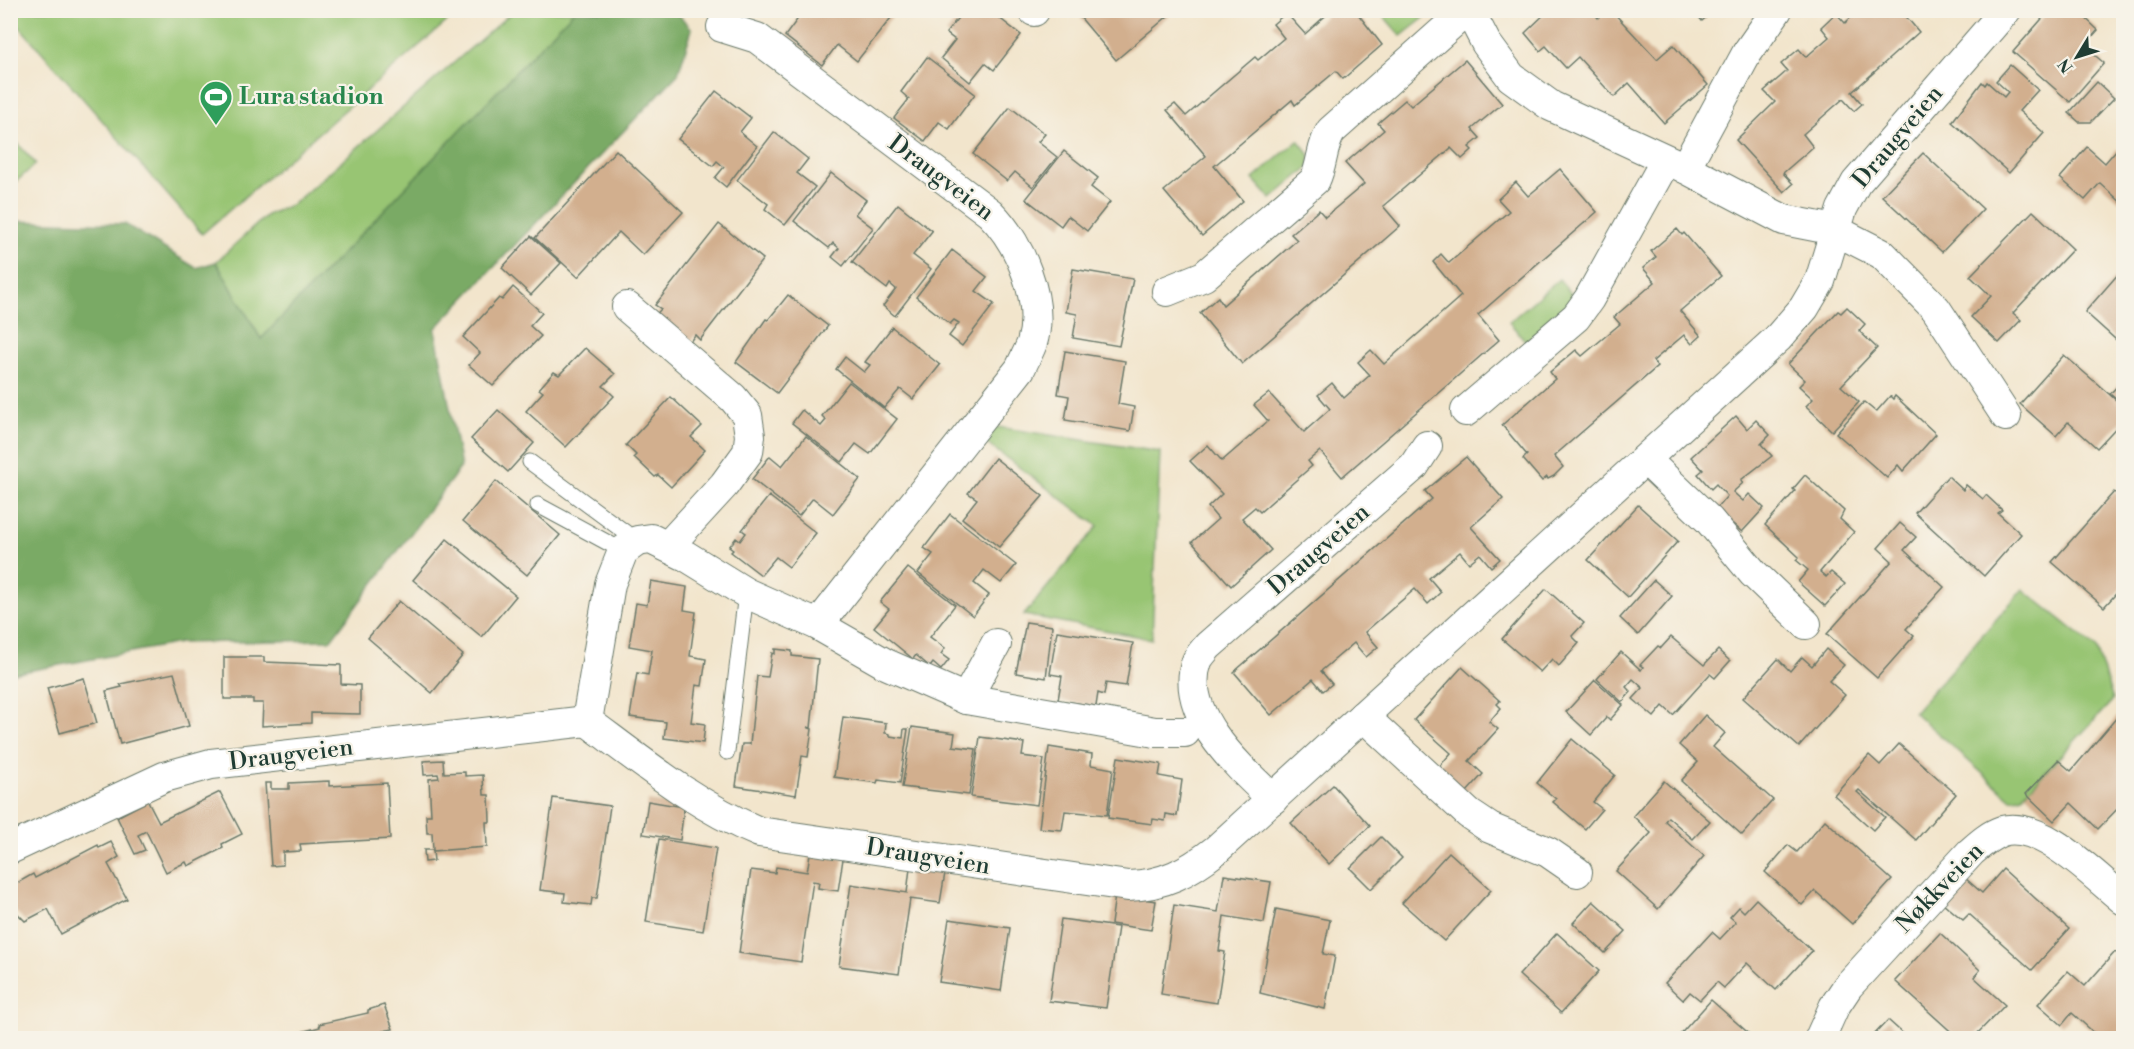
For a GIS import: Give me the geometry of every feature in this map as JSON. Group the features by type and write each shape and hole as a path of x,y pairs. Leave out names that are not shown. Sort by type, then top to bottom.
{"street":[{"path":"1167,291 1204,276 1315,180 1320,168 1323,144 1331,131 1468,10 1486,43 1511,76 1551,106 1676,164 1784,220 1835,230 1882,254 1936,309 2006,416"},
{"path":"1466,411 1576,317 1777,10"},
{"name":"Draugveien","path":"10,849 164,777 211,764 587,721 732,821 759,832 1128,886 1150,885 1170,880 1194,867 1273,799 1778,338 1804,308 1820,281 1842,209 1856,183 2006,10"},
{"name":"Draugveien","path":"722,27 757,38 990,213 1014,243 1031,290 1034,309 1032,341 1020,369 818,625"},
{"path":"627,307 733,398 747,415 750,436 748,452 724,485 668,546"},
{"name":"Draugveien","path":"1273,799 1238,765 1199,709 1194,690 1197,662 1208,646 1414,466 1427,446"},
{"path":"1646,460 1709,520 1754,573 1806,624"},
{"path":"587,721 605,603 630,546 651,539 668,546 747,593 818,625 886,664 966,699 1155,732 1185,732"},
{"path":"966,699 996,644"},
{"path":"1363,716 1469,814 1490,828 1548,852 1577,872"},
{"name":"Nøkkveien","path":"1820,1038 1834,1007 1848,986 1971,852 1987,838 2002,831 2018,829 2037,835 2067,853 2124,900"}],"lane":[{"path":"530,462 630,546"},
{"path":"538,505 630,546"},
{"path":"727,752 747,593"}],"green space":[{"name":"Lura stadion","path":"10,11 459,11 202,234 11,17"},
{"path":"513,11 574,11 261,339 216,262 267,215 293,204"},
{"path":"574,11 675,11 692,29 678,74 435,329 461,467 331,640 180,643 11,674 11,221 125,224 196,268 216,262 261,339"},
{"path":"1379,11 1433,11 1401,36"},
{"path":"10,135 36,164 11,186 10,186"},
{"path":"1298,140 1310,155 1309,167 1271,199 1253,179"},
{"path":"1559,279 1575,298 1529,345 1509,322"},
{"path":"991,426 1160,452 1152,639 1024,615 1098,526 981,439"},
{"path":"2023,589 2096,648 2113,700 2023,796 2011,799 1914,712"}],"building":[{"path":"799,10 889,10 894,14 857,61 837,45 822,65 785,36 802,13"},
{"path":"964,10 989,10 1021,35 994,70 985,63 970,82 941,58 955,40 946,33"},
{"path":"1088,10 1175,10 1116,60 1080,17"},
{"path":"1332,10 1355,10 1382,45 1343,79 1336,71 1295,105 1292,100 1214,166 1243,201 1202,236 1164,191 1206,156 1167,110 1175,104 1186,116 1255,57 1258,60 1284,38 1273,24 1286,13 1305,34"},
{"path":"1549,10 1591,10 1598,18 1606,10 1611,10 1657,59 1673,45 1708,85 1664,123 1629,83 1614,97 1578,57 1566,68 1546,46 1540,51 1525,33"},
{"path":"1693,10 1714,10 1702,21"},
{"path":"1859,10 1906,10 1903,13 1919,32 1852,92 1862,104 1854,111 1843,99 1803,134 1813,147 1783,173 1793,184 1784,192 1736,140 1775,102 1764,91 1787,71 1781,64 1799,49 1806,57 1829,37 1821,27 1836,13 1845,23"},
{"path":"2052,10 2077,10 2098,30 2084,46 2104,63 2070,102 2013,52"},
{"path":"927,57 975,94 949,129 939,122 925,141 894,118 909,99 901,92"},
{"path":"1465,60 1502,104 1472,129 1480,138 1469,147 1472,150 1462,159 1451,148 1383,206 1400,226 1242,364 1200,313 1218,297 1223,305 1297,240 1291,234 1319,210 1325,217 1364,184 1345,163 1384,130 1378,123 1405,100 1411,106"},
{"path":"2010,65 2038,90 2019,111 2044,133 2009,173 1952,122 1982,82 1985,85 1987,82 2004,97 2008,92 1996,81"},
{"path":"2097,82 2114,98 2091,122 2079,122 2069,113"},
{"path":"716,91 751,118 740,132 757,146 726,187 715,178 724,167 717,161 713,166 678,139"},
{"path":"1010,107 1045,134 1038,142 1057,157 1033,187 1015,172 1007,181 973,154"},
{"path":"774,132 808,159 797,173 815,187 785,225 765,209 768,204 737,180"},
{"path":"2087,147 2105,163 2117,149 2119,151 2124,147 2124,205 2100,183 2085,200 2060,178"},
{"path":"616,150 683,212 643,255 619,232 578,277 535,238"},
{"path":"1064,151 1098,178 1091,187 1110,202 1087,231 1068,216 1061,226 1026,199"},
{"path":"1923,153 1983,209 1942,252 1882,196"},
{"path":"1560,169 1597,212 1478,315 1499,340 1342,477 1320,451 1308,461 1312,466 1260,512 1255,507 1242,518 1271,550 1231,586 1192,542 1218,519 1208,507 1222,494 1190,461 1208,445 1222,461 1268,421 1254,405 1269,393 1304,432 1330,409 1318,395 1332,383 1344,398 1370,375 1358,362 1371,350 1384,364 1461,296 1433,262 1441,254 1449,263 1509,211 1498,199 1516,182 1528,196"},
{"path":"831,173 866,200 855,214 873,228 843,266 832,257 839,248 833,243 829,248 794,221"},
{"path":"898,204 932,231 913,255 931,269 895,316 883,306 896,289 890,284 887,289 852,262"},
{"path":"2033,211 2073,249 2013,313 2021,320 1999,343 1971,317 1991,296 1970,276"},
{"path":"719,224 763,259 700,340 695,335 686,347 653,318 661,309 655,305"},
{"path":"1677,229 1682,235 1684,233 1721,276 1680,311 1701,336 1692,344 1684,335 1653,361 1657,367 1554,456 1563,467 1554,476 1542,481 1523,459 1527,455 1502,425 1555,379 1550,372 1576,350 1582,356 1620,324 1614,317 1655,282 1643,268 1656,257 1651,251"},
{"path":"531,236 561,263 531,295 502,268"},
{"path":"952,250 987,277 976,291 994,304 962,346 949,336 959,323 954,320 950,324 916,297"},
{"path":"1073,269 1133,279 1119,346 1073,338 1077,314 1066,312"},
{"path":"2120,272 2124,276 2124,347 2085,312"},
{"path":"513,287 542,313 530,326 541,336 493,386 469,365 480,353 463,337 499,298 502,300"},
{"path":"788,295 828,326 777,393 736,362 766,319 768,320"},
{"path":"1847,307 1865,324 1859,331 1877,348 1841,386 1859,402 1832,431 1806,406 1813,399 1799,386 1805,380 1788,364 1838,311 1841,313"},
{"path":"892,327 940,365 913,399 900,389 884,408 836,369 845,357 864,372 870,365 865,362"},
{"path":"585,348 615,374 603,386 614,396 566,447 526,411 543,392 539,389 554,372 559,375"},
{"path":"1065,351 1125,361 1118,404 1134,407 1130,431 1065,420 1069,396 1058,394"},
{"path":"2064,355 2124,407 2124,419 2097,448 2068,422 2056,436 2020,404"},
{"path":"2124,379 2124,406 2110,394"},
{"path":"849,382 897,419 870,454 856,444 842,462 792,423 802,410 821,426 826,420 822,416"},
{"path":"1890,396 1893,399 1895,396 1936,434 1903,471 1898,465 1887,478 1836,433 1864,402 1876,412"},
{"path":"671,397 702,426 691,437 705,450 671,487 658,475 655,477 634,457 636,455 626,445"},
{"path":"498,410 534,443 508,472 471,439"},
{"path":"1736,416 1747,429 1756,420 1770,435 1761,444 1772,456 1741,480 1743,483 1733,492 1743,501 1749,494 1764,508 1742,532 1716,509 1727,496 1716,484 1711,489 1698,474 1703,470 1691,457"},
{"path":"806,436 860,479 833,514 813,498 799,516 752,479 770,456 782,466"},
{"path":"1466,457 1503,499 1471,527 1500,559 1491,567 1480,554 1469,563 1460,552 1429,578 1441,592 1428,604 1415,589 1365,632 1378,647 1366,657 1354,643 1321,671 1332,684 1323,691 1313,679 1271,715 1234,672 1432,499 1425,491"},
{"path":"995,458 1043,496 999,547 962,518 977,499 968,493"},
{"path":"1805,475 1844,511 1840,519 1854,532 1820,572 1826,577 1831,572 1845,584 1825,606 1798,582 1808,570 1796,560 1799,557 1765,525 1795,491 1793,489"},
{"path":"1948,476 1963,490 1966,485 1983,499 1986,495 2002,510 1998,513 2021,534 1984,576 1915,513"},
{"path":"496,481 560,535 527,575 463,521"},
{"path":"2114,492 2124,500 2124,558 2118,564 2124,569 2124,585 2104,607 2052,562"},
{"path":"769,496 816,533 789,567 776,557 761,575 731,552 733,550 729,547 736,538 740,541 746,533 742,530"},
{"path":"1638,505 1678,541 1628,597 1588,560"},
{"path":"950,514 1016,565 1001,583 984,570 974,583 989,595 973,616 918,573 933,554 924,548"},
{"path":"1900,523 1916,537 1904,550 1944,587 1906,629 1914,636 1877,678 1827,634 1892,561 1878,548"},
{"path":"447,539 516,596 482,637 413,580"},
{"path":"908,568 955,605 930,637 945,648 941,654 949,660 941,670 933,663 930,667 916,655 913,659 874,627 889,609 880,602"},
{"path":"1654,580 1672,596 1638,635 1620,618"},
{"path":"651,581 687,587 684,610 696,612 690,656 706,659 702,686 696,685 691,722 705,724 703,743 664,738 666,722 630,717 637,673 648,675 652,650 629,646 636,603 647,605"},
{"path":"1546,589 1584,623 1572,636 1579,643 1559,666 1552,659 1540,672 1502,639"},
{"path":"399,601 463,655 432,693 368,638"},
{"path":"1026,622 1052,626 1046,678 1016,673"},
{"path":"1057,631 1133,643 1126,686 1106,683 1104,695 1098,693 1096,706 1058,700 1062,676 1050,674"},
{"path":"1671,637 1704,665 1718,650 1730,661 1715,678 1710,674 1673,715 1663,706 1654,717 1633,699 1643,688 1633,679 1626,687 1631,692 1622,702 1597,679 1621,652 1641,670 1643,667 1640,665 1658,646 1661,648"},
{"path":"775,649 792,651 792,656 818,659 811,728 807,727 812,729 808,757 802,756 796,795 736,786 742,744 750,744 757,676 768,677 772,653 775,654"},
{"path":"1826,649 1844,665 1829,681 1845,695 1799,747 1743,698 1778,659 1790,671 1802,657 1812,666"},
{"path":"224,657 264,657 264,662 341,665 341,684 360,685 360,714 311,713 311,723 262,726 263,703 253,703 253,699 224,699"},
{"path":"1462,667 1500,701 1497,704 1501,708 1489,722 1498,729 1469,761 1483,774 1466,793 1438,768 1451,753 1414,720"},
{"path":"174,673 189,726 120,744 106,691 122,687 120,684"},
{"path":"84,678 97,723 60,733 47,688"},
{"path":"1595,680 1623,705 1610,720 1607,717 1591,735 1566,712"},
{"path":"2124,709 2124,736 2121,738 2124,741 2124,802 2098,829 2071,803 2054,821 2026,794 2058,760 2071,771"},
{"path":"1705,715 1725,733 1713,747 1773,800 1742,835 1681,781 1698,762 1679,745"},
{"path":"843,717 886,723 885,733 890,736 903,738 904,729 908,729 900,783 878,780 877,783 834,777"},
{"path":"912,727 955,733 953,746 976,749 969,795 902,787"},
{"path":"980,737 1024,743 1022,756 1044,759 1037,805 971,797"},
{"path":"1572,739 1615,775 1593,802 1602,809 1585,829 1553,802 1556,799 1537,783"},
{"path":"1899,744 1956,794 1916,840 1859,790 1857,792 1885,817 1873,830 1834,795 1869,755 1880,765"},
{"path":"1049,747 1092,754 1091,765 1113,769 1107,815 1065,811 1062,830 1039,828"},
{"path":"1118,757 1161,764 1159,776 1182,780 1177,816 1166,814 1165,821 1153,819 1152,824 1108,818"},
{"path":"443,760 444,773 465,772 465,776 483,775 484,795 489,795 490,822 486,822 487,847 433,851 434,861 425,862 424,850 433,850 432,833 427,833 426,815 431,815 429,779 439,778 438,774 424,775 423,761"},
{"path":"329,781 329,786 387,783 390,839 300,844 301,851 283,852 283,865 271,866 265,783 271,783 271,789 289,789 289,783"},
{"path":"1664,781 1710,821 1693,839 1668,817 1665,821 1704,856 1658,909 1616,871 1651,833 1633,816"},
{"path":"1333,785 1370,826 1329,864 1291,823"},
{"path":"220,792 242,834 222,844 223,848 188,866 186,862 166,872 146,831 138,835 145,850 135,854 117,817 148,801 159,822"},
{"path":"553,798 610,806 597,898 592,898 591,905 564,902 565,893 540,890"},
{"path":"648,801 684,807 680,840 643,834"},
{"path":"1825,820 1892,880 1852,924 1815,891 1802,905 1765,872 1788,845 1797,852"},
{"path":"1381,837 1402,858 1371,889 1350,868"},
{"path":"659,839 716,848 703,931 646,922"},
{"path":"111,842 119,857 108,864 127,899 61,934 48,909 25,921 10,906 10,887 33,874 35,878 98,845 99,848"},
{"path":"1449,852 1491,890 1444,941 1402,903"},
{"path":"810,854 843,859 838,891 818,888 819,882 813,881 801,962 739,953 751,870 775,873 776,867 807,872"},
{"path":"910,868 945,873 940,903 910,899 899,974 839,966 851,884 907,893"},
{"path":"2003,869 2069,929 2032,970 1969,914 1963,920 1943,903 1965,878 1982,893"},
{"path":"1224,875 1271,882 1264,923 1224,916 1219,951 1225,952 1217,1003 1161,994 1174,905 1218,912"},
{"path":"1115,895 1156,901 1151,930 1111,924"},
{"path":"1756,899 1812,951 1776,990 1747,963 1724,988 1717,982 1700,1000 1690,992 1683,1000 1665,983 1712,932 1720,939 1736,922 1730,917 1739,907 1744,912"},
{"path":"1593,901 1626,931 1605,953 1573,923"},
{"path":"1276,909 1330,920 1323,954 1335,956 1325,1009 1260,993"},
{"path":"949,919 1010,928 1001,991 939,982"},
{"path":"1061,919 1118,927 1106,1008 1049,1001"},
{"path":"1557,933 1599,971 1561,1013 1519,975"},
{"path":"1940,933 1980,970 1974,977 2005,1005 1973,1038 1958,1038 1895,981"},
{"path":"2115,952 2124,959 2124,1029 2115,1038 2100,1038 2072,1013 2062,1025 2038,1004 2068,971 2085,986"},
{"path":"1711,1000 1754,1038 1677,1038"},
{"path":"384,1005 393,1029 383,1031 385,1038 303,1038 301,1032 320,1027 319,1024 368,1013 368,1010"},
{"path":"1888,1020 1908,1038 1871,1038"}],"place":[{"name":"Lura stadion","path":"216,126"}]}
